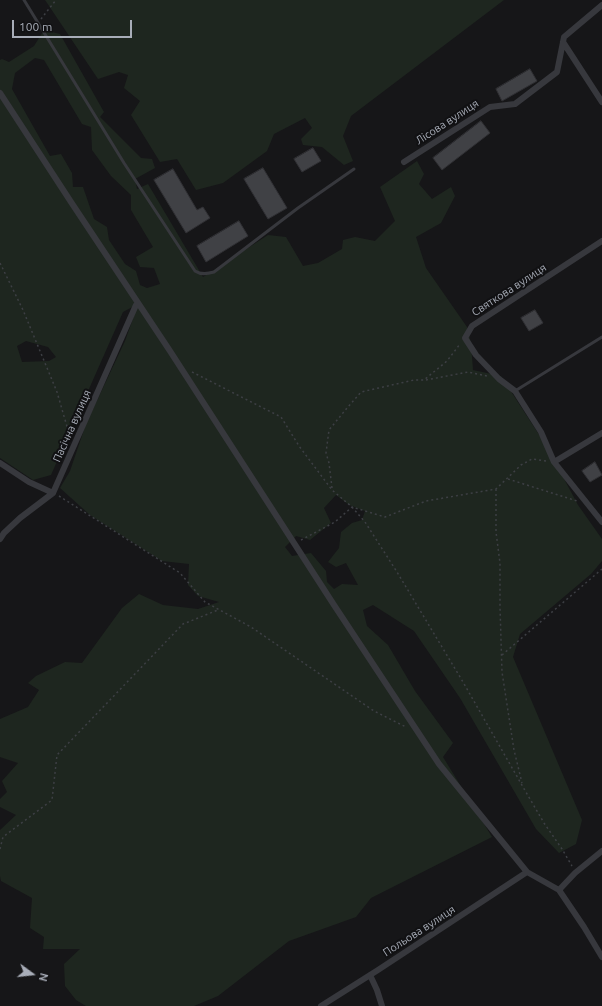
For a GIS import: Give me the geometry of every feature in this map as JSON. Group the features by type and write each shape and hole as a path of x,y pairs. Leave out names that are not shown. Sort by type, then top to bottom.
{"street":[{"name":"Лісова вулиця","path":"404,162 490,107 515,104 557,72 564,37 602,5"},
{"path":"563,42 602,102"},
{"path":"0,93 439,764 527,872 559,890 602,957"},
{"name":"Святкова вулиця","path":"465,338 472,326 602,241"},
{"name":"Пасічна вулиця","path":"0,539 4,533 20,518 53,493 138,303"},
{"path":"465,338 476,355 499,379 515,391 541,432 554,462 602,522"},
{"path":"554,462 602,433"},
{"path":"0,463 29,482 53,493"},
{"path":"559,890 575,873 602,851"},
{"name":"Польова вулиця","path":"321,1006 527,872"},
{"path":"370,975 382,1006"}],"lane":[{"path":"24,0 124,164 195,271 206,274 214,272 298,208 354,169"},
{"path":"515,391 602,337"}],"path":[{"path":"37,23 56,0"},
{"path":"0,263 57,392 73,449"},
{"path":"424,380 447,361 465,338"},
{"path":"332,490 329,463 326,453 330,430 361,392 414,380 424,380 468,372 499,379"},
{"path":"196,375 280,417 299,446 332,490 352,507 365,522 463,682 522,787 562,849 575,873"},
{"path":"352,507 385,517 426,501 496,490 521,465 532,459 554,462"},
{"path":"507,478 588,505"},
{"path":"496,490 496,532 500,563 502,672 514,750 522,787"},
{"path":"53,493 180,573 205,602 251,627 374,711 418,732"},
{"path":"295,544 335,522 352,507"},
{"path":"501,656 602,568"},
{"path":"0,849 3,838 52,800 57,755 183,624 218,609"}],"shaded area":[{"path":"45,0 504,0 351,116 343,136 353,161 344,165 322,147 303,145 301,139 312,128 305,118 274,134 267,151 223,183 196,190 177,159 160,162 131,115 140,101 124,88 128,75 119,72 98,79"},
{"path":"44,30 60,34 104,112 100,117 141,158 152,159 155,168 135,179 137,189 148,184 203,277 268,235 286,237 303,266 318,263 342,249 343,240 355,237 375,241 395,221 380,187 417,161 424,174 419,184 432,199 451,187 455,196 441,223 416,237 426,268 467,327 471,343 473,370 501,376 547,447 578,505 602,539 602,561 591,574 520,634 513,657 582,820 576,844 559,853 536,829 460,698 414,631 373,605 363,610 367,626 388,645 415,691 453,743 443,757 492,837 371,898 356,917 289,941 218,996 194,1006 86,1006 76,1000 65,986 64,964 80,949 43,949 44,937 30,928 32,898 1,881 0,876 0,830 16,815 0,807 0,799 7,792 2,781 18,763 0,757 0,719 28,707 39,690 28,683 36,676 65,662 82,663 122,608 139,594 163,605 198,609 219,602 198,596 188,585 189,564 162,561 90,515 60,488 70,471 86,424 125,341 139,302 123,312 51,475 33,480 0,458 0,60 2,59 9,62 34,46","holes":["35,58 44,60 82,124 91,127 92,150 111,176 131,195 131,210 153,247 136,257 140,267 154,268 160,284 147,288 140,285 136,271 125,264 109,240 107,227 94,219 83,187 73,187 72,173 61,154 50,156 12,89 15,73","26,341 48,347 56,357 49,361 22,362 17,346","336,495 349,505 365,511 362,520 352,523 341,532 339,548 328,562 336,567 346,563 358,585 342,584 334,589 327,582 326,571 311,553 292,556 285,547 296,536 310,540 331,523 324,508"]}],"building":[{"path":"530,69 537,81 502,101 496,89"},
{"path":"481,121 490,133 442,170 433,158"},
{"path":"313,148 321,161 302,172 294,159"},
{"path":"263,168 287,208 268,219 244,179"},
{"path":"173,169 197,210 203,207 210,218 186,233 154,180"},
{"path":"239,221 248,236 206,262 197,246"},
{"path":"535,310 543,323 529,331 521,318"},
{"path":"595,462 602,475 590,482 582,471"}]}
